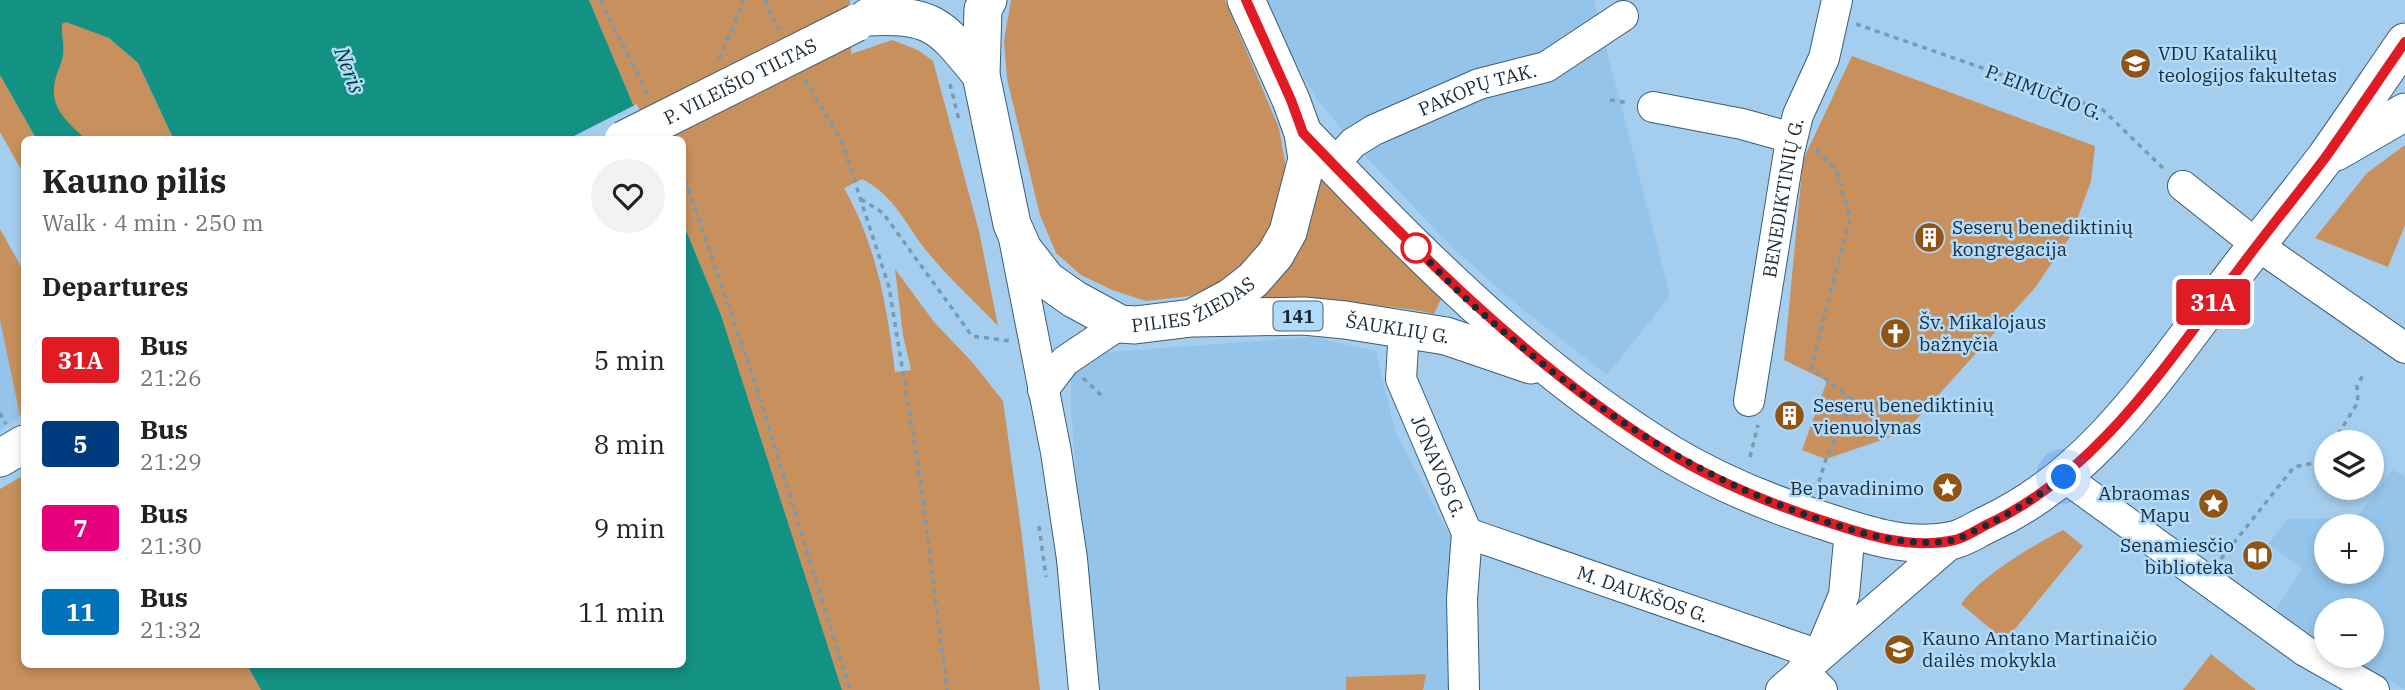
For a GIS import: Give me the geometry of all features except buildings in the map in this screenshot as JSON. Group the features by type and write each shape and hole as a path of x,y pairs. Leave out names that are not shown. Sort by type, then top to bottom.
{"main road":[{"name":"P. VILEIŠIO TILTAS","path":"631,136 901,0"},
{"name":"PILIES ŽIEDAS","path":"988,0 965,76 1012,224 1023,249 1047,280 1074,299 1120,324 1192,318 1231,297 1253,280 1275,255 1288,232 1307,159 1303,133 1246,0"},
{"path":"862,20 902,15 924,20 941,30 965,76"},
{"name":"141","path":"1956,540 2024,506 2064,477 2106,436 2323,160 2405,43"},
{"path":"2323,160 2405,113"},
{"name":"141","path":"1303,133 1334,165"},
{"name":"ŠAUKLIŲ G.","path":"1334,165 1473,305 1557,375 1671,454 1719,480 1798,513 1850,530 1909,543 1956,540"},
{"name":"ŠAUKLIŲ G.","path":"1192,318 1304,316 1404,329 1446,336 1557,375"}],"street":[{"name":"BENEDIKTINIŲ G.","path":"1749,401 1792,138 1798,115 1824,58 1836,8"},
{"name":"PAKOPŲ TAK.","path":"1334,165 1353,143 1374,130 1479,84 1546,67 1623,16"},
{"path":"1653,107 1742,124 1792,138"},
{"path":"2183,187 2257,245 2405,348"},
{"path":"1012,224 1056,452 1072,559 1084,690"},
{"path":"1043,390 1065,361 1120,324"},
{"name":"JONAVOS G.","path":"1404,329 1402,379 1467,533 1462,599 1464,690"},
{"path":"2064,477 2305,651 2374,690"},
{"path":"1806,676 1844,595 1850,530"},
{"name":"M. DAUKŠOS G.","path":"1467,533 1806,676"},
{"path":"1806,676 1956,540"}],"path":[{"path":"600,0 652,105"},
{"path":"766,0 779,30"},
{"name":"P. EIMUČIO G.","path":"1836,8 2103,110 2183,187"},
{"path":"802,75 842,142 890,287 920,477 947,690"},
{"path":"961,128 965,76"},
{"path":"1792,138 1810,145 1836,170 1850,218 1811,368 1853,400 1826,459 1818,485"},
{"path":"686,182 753,377 850,690"},
{"path":"860,198 883,213 972,337 1014,341"},
{"path":"2341,430 2358,401 2357,386 2364,373"},
{"path":"1749,401 1761,413 1749,457"},
{"path":"0,414 10,442"},
{"path":"2204,579 2294,467 2314,462"},
{"path":"1038,516 1047,583"}],"shaded area":[{"path":"589,0 850,0 851,54 892,40 918,50 933,61 979,231 998,326 938,264 893,204 874,186 862,179 844,188 873,255 895,372 911,370 903,335 895,269 934,322 973,363 1003,401 1040,690 842,690 721,315 686,230 686,136 646,136"},
{"path":"1011,0 1225,0 1279,128 1286,168 1280,208 1260,250 1227,280 1190,296 1146,301 1112,290 1081,275 1056,253 1040,215 1007,79 1004,41"},
{"path":"1267,0 1594,0 1670,296 1607,375 1517,305 1452,247 1353,143 1314,95"},
{"path":"66,21 109,38 138,63 172,136 83,136 67,121 57,108 53,92 63,52 62,24"},
{"path":"1852,56 2095,146 2091,181 2072,234 2034,289 1905,432 1826,459 1802,450 1827,381 1784,360 1803,160"},
{"path":"0,75 35,136 21,136 21,170 0,132"},
{"path":"2405,145 2405,225 2388,267 2315,238 2367,173"},
{"path":"1315,167 1443,295 1434,314 1360,305 1235,310"},
{"path":"0,229 21,267 20,416 0,320"},
{"path":"0,320 20,416 0,430"},
{"path":"1312,337 1376,351 1395,431 1451,538 1455,690 1098,690 1086,600 1071,409 1071,361 1081,354"},
{"path":"2393,470 2405,477 2405,690 2367,668 2384,668 2384,598 2314,598 2314,637 2273,614 2302,568 2268,544 2288,519 2314,519 2314,584 2384,584 2384,514 2359,514 2370,500 2384,500 2384,482"},
{"path":"21,477 21,668 249,668 261,690 0,690 0,489"},
{"path":"2063,530 2083,546 2005,641 1961,604 1994,572"},
{"path":"2211,654 2255,689 2255,690 2183,690"},
{"path":"1426,674 1423,690 1346,690 1346,677"}],"water":[{"name":"Neris","path":"0,0 589,0 646,136 172,136 138,63 109,38 66,22 62,24 63,52 54,97 66,120 83,136 35,136 0,75"},
{"path":"686,230 721,315 842,690 261,690 249,668 686,668"}],"pier":[{"path":"637,104 649,136 574,136"}],"bus line":[{"name":"31A","path":"1246,0 1303,133 1473,305 1557,375 1671,454 1719,480 1798,513 1850,530 1909,543 1956,540 2024,506 2064,477 2106,436 2323,160 2405,42"}],"place":[{"name":"VDU Katalikų teologijos fakultetas","path":"2135,64"},
{"name":"Seserų benediktinių kongregacija","path":"1929,238"},
{"name":"Šv. Mikalojaus bažnyčia","path":"1896,333"},
{"name":"Seserų benediktinių vienuolynas","path":"1790,416"},
{"name":"Be pavadinimo","path":"1947,488"},
{"name":"Abraomas Mapu","path":"2213,504"},
{"name":"Senamiesčio biblioteka","path":"2257,556"},
{"name":"Kauno Antano Martinaičio dailės mokykla","path":"1899,649"}],"route":[{"path":"1416,248 1410,242 1473,305 1557,375 1637,431 1671,454 1719,480 1798,513 1850,530 1909,543 1956,540 2024,506 2064,477"}]}
